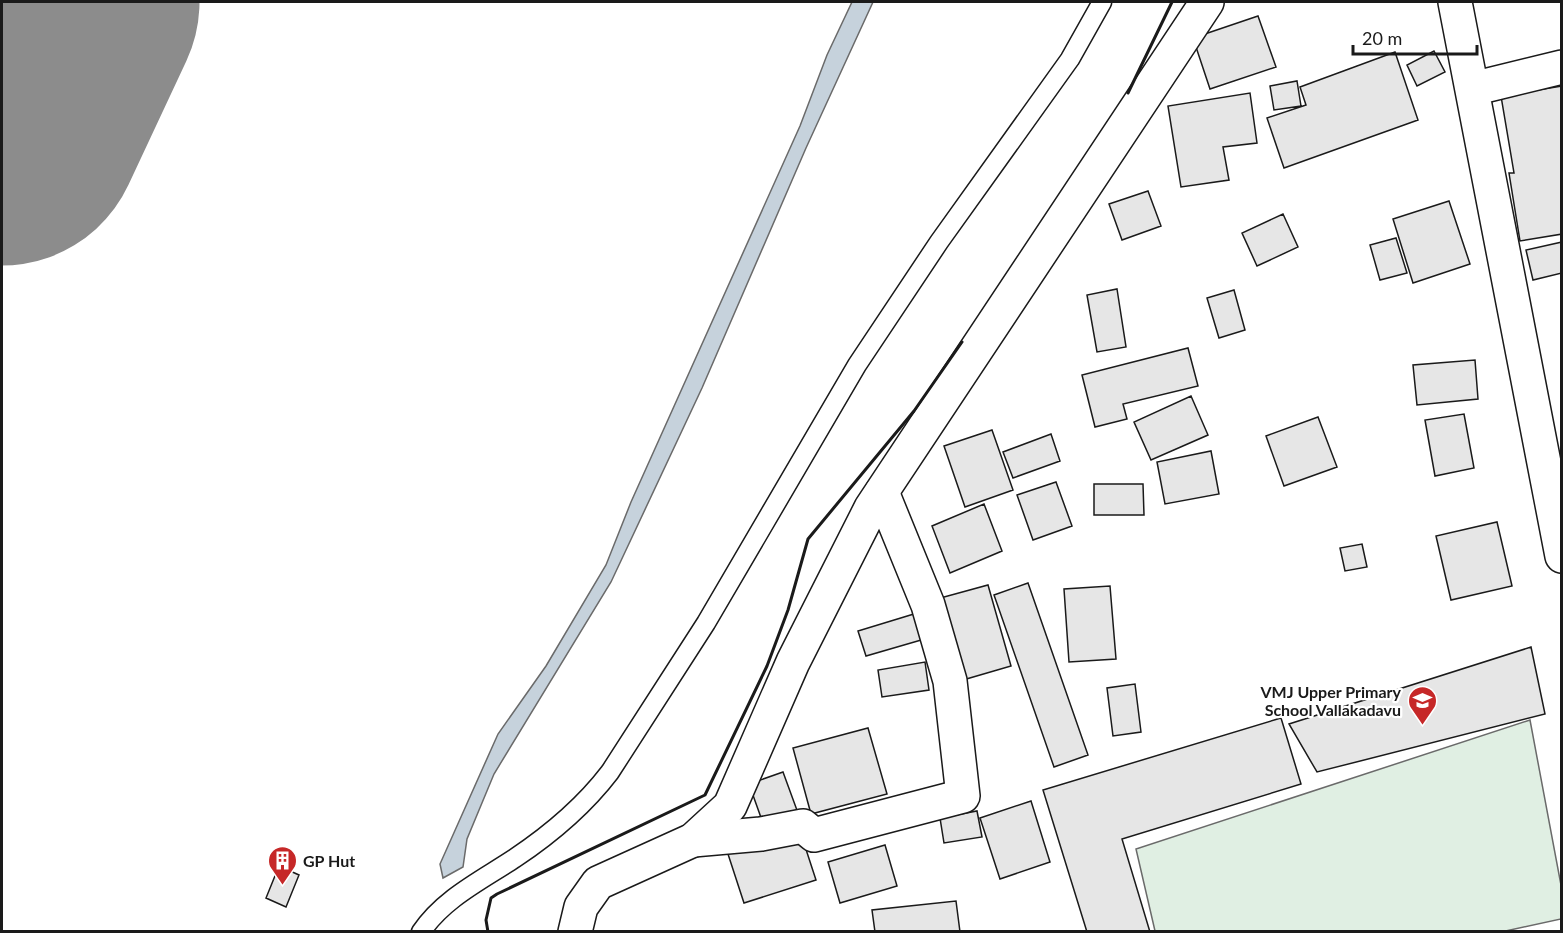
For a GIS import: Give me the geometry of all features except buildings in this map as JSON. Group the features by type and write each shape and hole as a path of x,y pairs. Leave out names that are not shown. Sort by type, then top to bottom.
{"street":[{"path":"693,840 730,806 793,662 871,508 1207,2"},
{"path":"1455,2 1554,481 1562,556"},
{"path":"1472,89 1562,67"},
{"path":"575,932 581,906 598,883 693,840 761,834 803,826 814,835 963,796 950,681 928,605 882,492"}],"lane":[{"path":"421,932 430,918 448,903 517,857 570,817 595,793 706,623 857,365 939,242 1070,59 1102,2"}],"green space":[{"path":"1530,720 1561,885 1561,919 1501,932 1155,931 1136,849"}],"shaded area":[{"path":"852,2 873,2 806,148 702,388 611,582 494,774 467,839 463,867 443,878 440,864 498,734 546,666 606,565 631,502 800,126 827,55"}],"runway":[{"path":"2,126 60,2"}],"wall":[{"path":"1128,93 1172,2"},
{"path":"488,932 486,920 491,898 497,894 705,795 767,666 788,610 808,539 914,411 962,342"}],"place":[{"name":"VMJ Upper Primary School Vallakadavu","path":"1422,726"},
{"name":"GP Hut","path":"282,886"}]}
